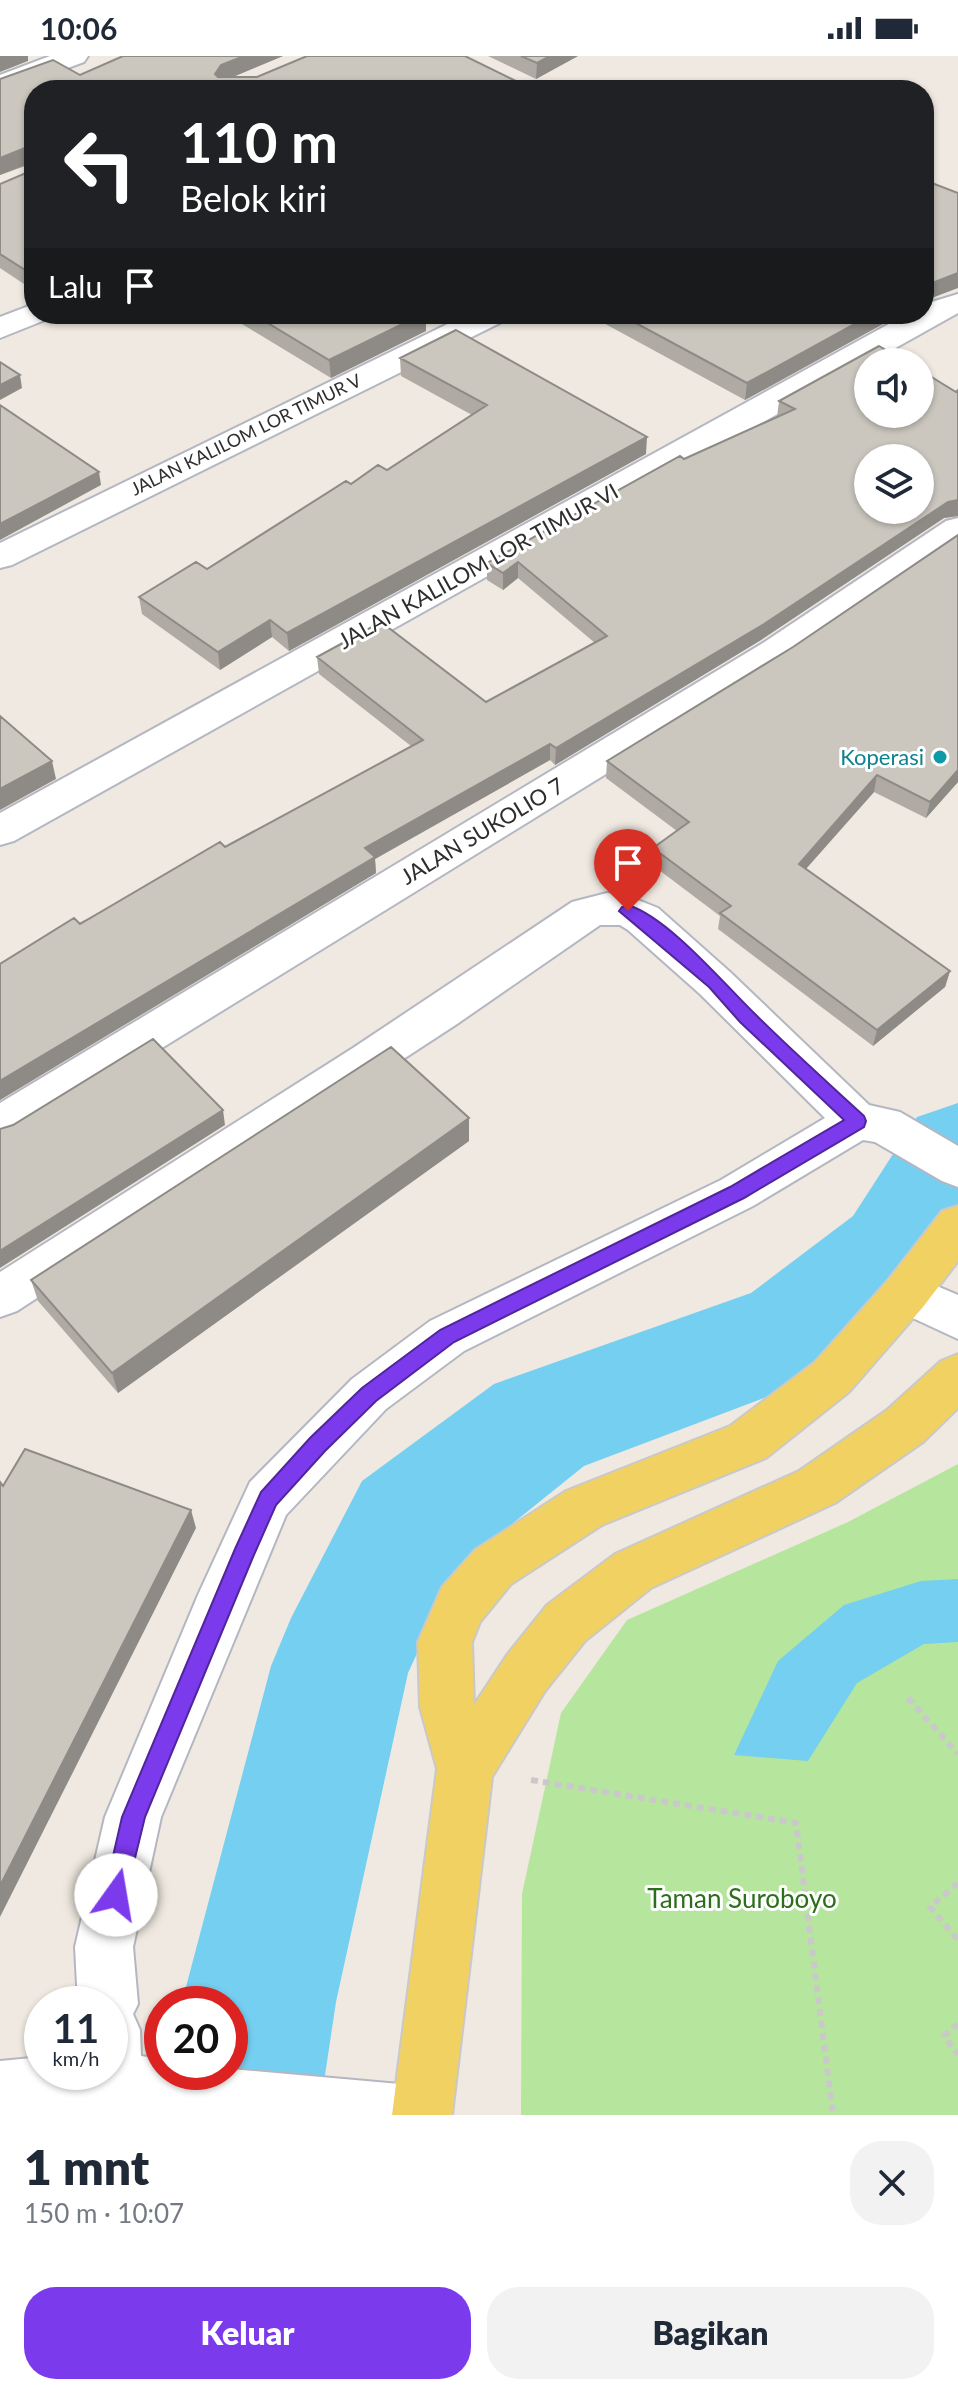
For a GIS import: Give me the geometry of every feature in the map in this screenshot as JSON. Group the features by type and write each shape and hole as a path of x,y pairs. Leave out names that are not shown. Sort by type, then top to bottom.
{"main road":[{"path":"422,2115 465,1769 447,1707 445,1642 461,1605 493,1567 584,1508 748,1442 832,1377 906,1293 958,1225"},
{"path":"465,1769 508,1699 566,1623 633,1571 817,1487 905,1426 958,1376"}],"street":[{"path":"0,85 74,56"},
{"path":"934,293 958,303"},
{"name":"JALAN KALILOM LOR TIMUR VI","path":"934,312 958,303"},
{"path":"0,329 24,318"},
{"name":"JALAN KALILOM LOR TIMUR V","path":"0,557 473,324"},
{"name":"JALAN KALILOM LOR TIMUR VI","path":"0,831 913,324"},
{"name":"JALAN SUKOLIO 7","path":"0,1125 776,652 958,529"},
{"path":"0,1297 184,1176 461,1002 587,913 607,908 628,911 643,919 715,983 857,1121 884,1125 956,1167"},
{"path":"107,1986 104,1947 133,1817 268,1499 369,1394 447,1336 737,1193 857,1121"},
{"path":"906,1293 958,1318"},
{"path":"128,2067 155,2085 183,2095 411,2115"},
{"path":"0,2091 24,2084"}],"path":[{"path":"908,1698 958,1754"},
{"path":"465,1769 796,1823 833,2115"},
{"path":"958,1883 930,1907 958,1940"},
{"path":"958,2024 944,2036 958,2055"}],"green space":[{"name":"Taman Suroboyo","path":"958,1464 958,2115 521,2115 522,1894 561,1713 627,1620 848,1522"}],"water":[{"path":"958,1579 958,1642 924,1644 857,1683 808,1761 734,1755 778,1661 844,1605 921,1581"}],"building":[{"path":"123,56 244,56 221,65 215,74 218,77 257,77 307,56 465,56 514,80 24,80 24,148 0,158 0,79 53,60 80,75"},
{"path":"521,56 550,56 537,63"},
{"path":"24,174 24,269 0,254 0,184"},
{"path":"934,184 958,193 958,273 934,282"},
{"path":"270,324 403,324 329,360"},
{"path":"638,324 855,324 747,383"},
{"path":"456,330 647,437 287,633 270,620 218,652 139,597 196,562 207,569 346,481 351,484 378,465 387,470 487,405 400,358"},
{"path":"854,360 854,428 934,428 934,379 956,392 958,390 958,500 948,502 934,511 934,444 854,444 854,524 915,524 764,624 556,748 550,744 365,848 375,857 0,1081 0,964 74,918 80,924 220,842 225,847 423,740 317,657 381,622 486,702 607,636 518,562 503,573 487,563 680,456 684,459 795,409 779,401"},
{"path":"0,362 20,375 0,385"},
{"path":"0,405 99,472 0,524"},
{"path":"958,535 958,770 930,802 877,775 799,864 950,971 877,1030 720,913 731,906 653,848 689,822 607,761 793,647"},
{"path":"0,716 52,761 0,789"},
{"path":"153,1039 223,1110 0,1251 0,1129 13,1125"},
{"path":"391,1047 469,1118 112,1373 31,1280"},
{"path":"25,1449 191,1510 0,1886 0,1482 3,1486"}],"waterway":[{"path":"240,2115 259,2002 340,1666 409,1525 539,1425 794,1332 896,1252 958,1151"}],"place":[{"name":"Koperasi","path":"940,757"}],"route":[{"path":"116,1895 133,1817 217,1613 268,1499 317,1445 369,1394 447,1336 737,1193 857,1121 715,983 643,919 628,911"}]}
